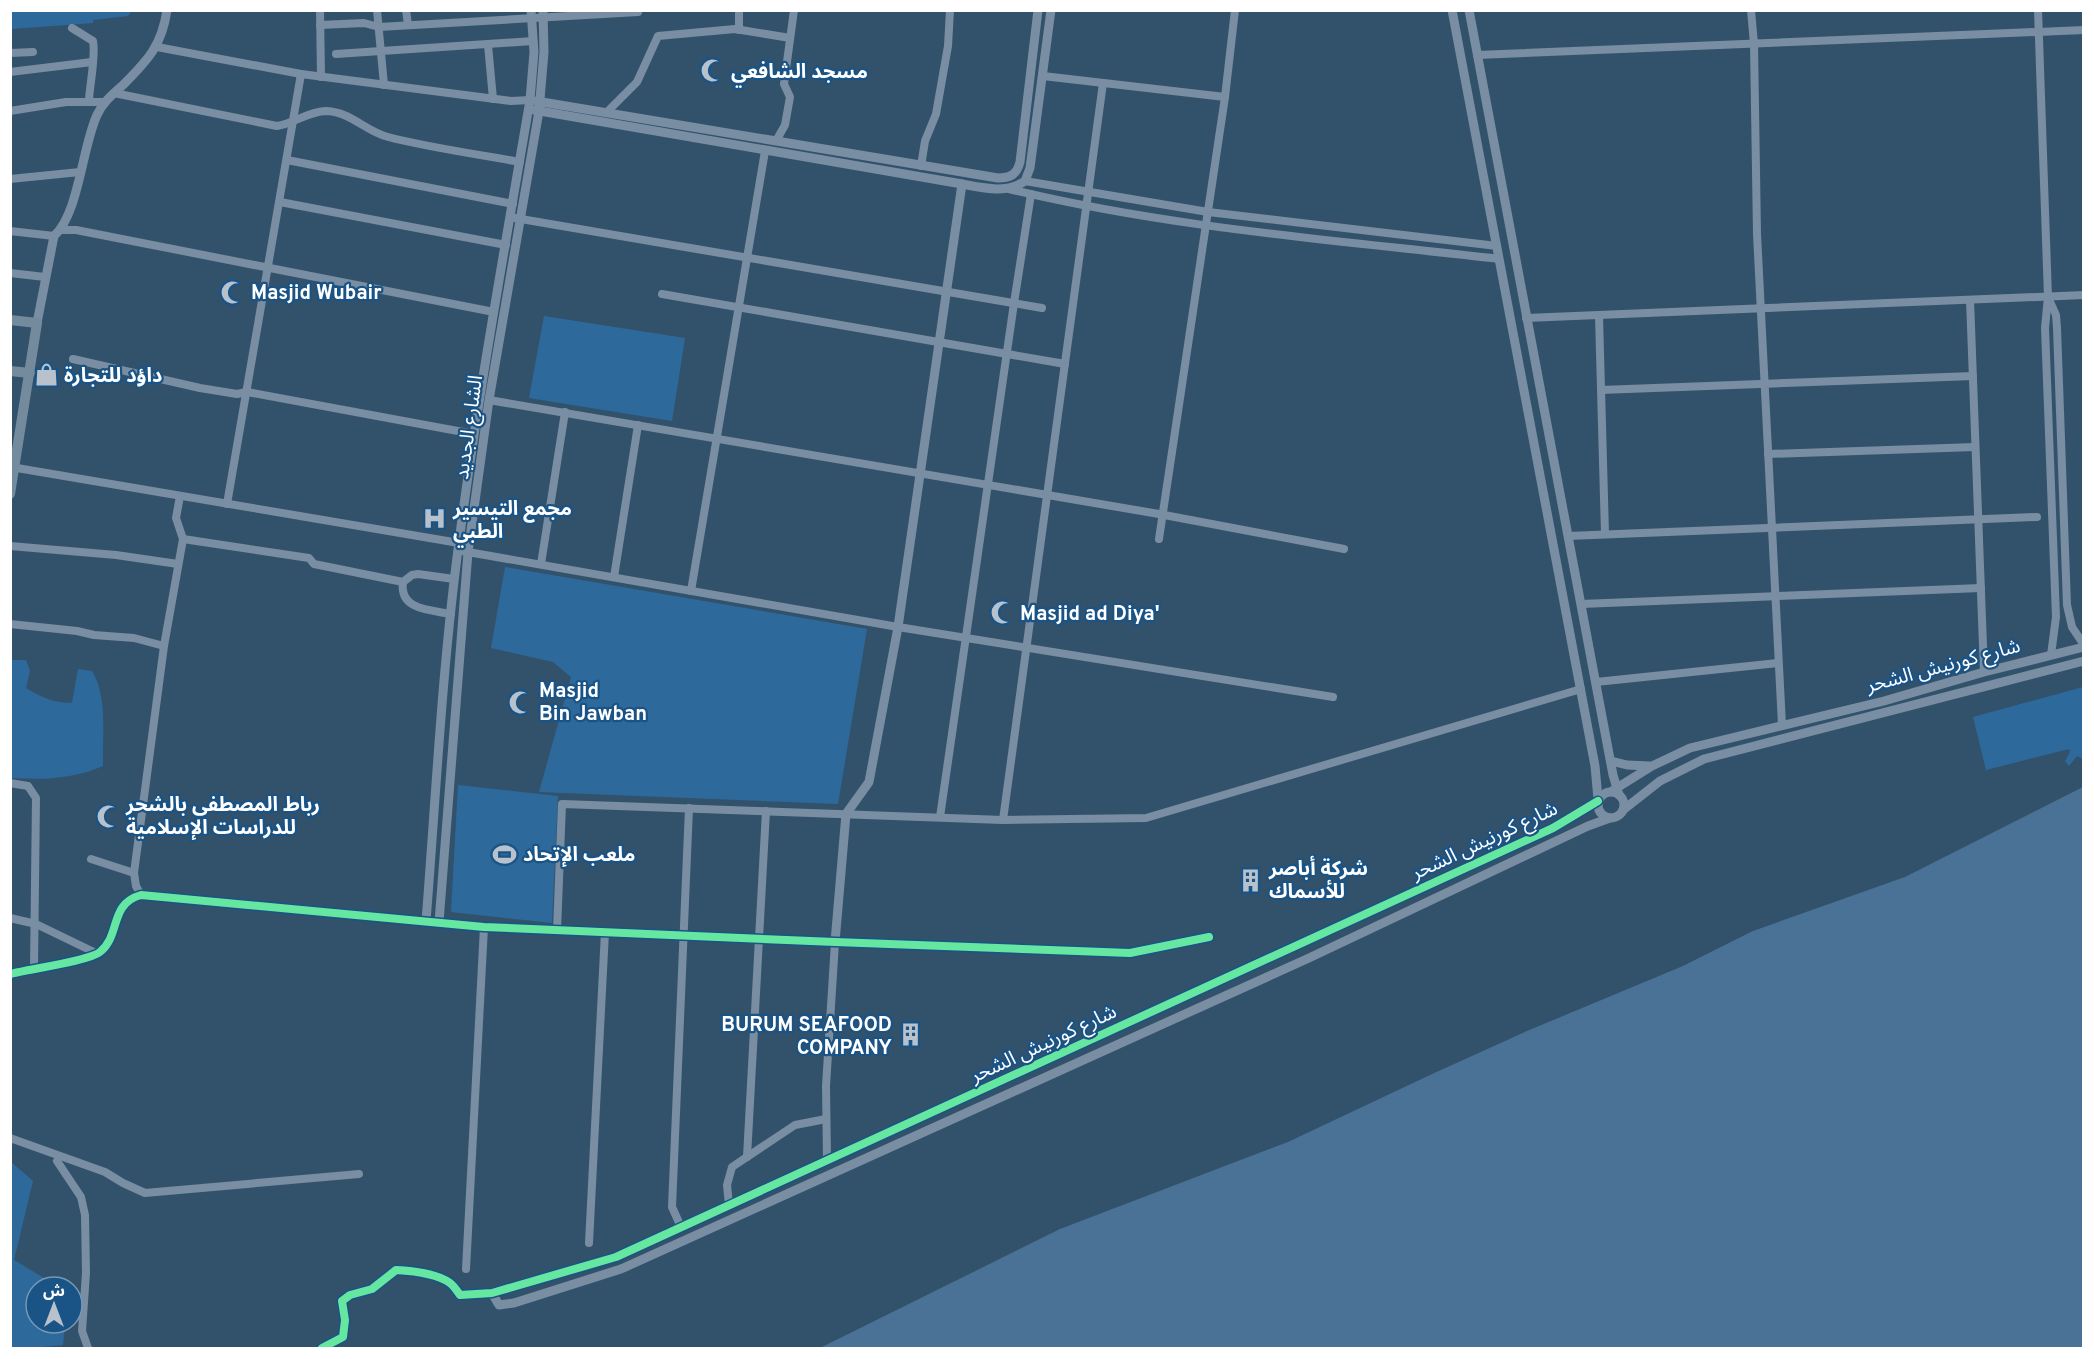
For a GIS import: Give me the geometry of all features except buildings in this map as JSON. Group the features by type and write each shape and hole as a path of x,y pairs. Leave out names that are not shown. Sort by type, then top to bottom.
{"main road":[{"path":"10,320 37,323 10,494"},
{"path":"10,371 30,373"}],"street":[{"path":"37,323 45,277 57,233 73,202 91,130 105,102 157,47 165,29 167,10"},
{"path":"320,10 321,77"},
{"path":"377,10 384,85"},
{"path":"406,10 408,25"},
{"path":"739,10 739,30"},
{"path":"776,141 785,124 790,97 784,84 794,10"},
{"path":"921,166 925,141 936,114 948,46 950,10"},
{"path":"535,105 607,112 921,166 998,178 1009,177 1017,172 1020,162 1038,10"},
{"path":"1025,181 1030,168 1051,10"},
{"path":"1159,539 1225,97 1235,10"},
{"path":"1452,10 1581,689 1595,766 1599,813 1610,818 1618,816 1623,810 1624,802 1616,791 1469,10"},
{"path":"1751,10 1754,44 1757,234 1782,725"},
{"path":"2038,10 2048,297 2045,328 2055,617 2051,655"},
{"path":"320,25 364,23 379,27 532,14 638,12"},
{"name":"الشارع الجديد","path":"426,921 458,546 494,312 506,245 516,218 513,204 520,162 535,105 532,14"},
{"name":"الشارع الجديد","path":"439,922 468,552 516,218 544,52 543,14"},
{"path":"72,28 93,41 95,49 89,100"},
{"path":"607,112 637,82 658,36 739,30 790,38"},
{"path":"1477,55 2084,30"},
{"path":"336,54 533,41"},
{"path":"488,45 493,99"},
{"path":"157,47 301,74 535,105 765,151 994,190 1009,189 1087,206 1206,225 1500,259"},
{"path":"10,52 33,52"},
{"path":"10,72 92,63"},
{"path":"227,504 301,74"},
{"path":"1043,76 1225,97"},
{"path":"1003,820 1103,83"},
{"path":"1467,89 1483,87"},
{"path":"114,93 277,126 324,111 341,114 386,137 520,162"},
{"path":"10,111 66,102 89,100 105,102"},
{"path":"691,591 765,151"},
{"path":"286,160 513,204"},
{"path":"10,179 80,172"},
{"path":"1009,189 1025,181 1208,212 1497,246"},
{"path":"827,1159 826,1086 846,814 869,782 898,627 962,184"},
{"path":"940,817 1031,194"},
{"path":"279,202 506,245"},
{"path":"516,218 1042,308"},
{"path":"10,231 57,233 76,230 494,312"},
{"path":"10,273 45,277"},
{"path":"662,294 1065,364"},
{"path":"1526,318 2084,295"},
{"path":"2048,297 2054,309 2057,328 2067,605 2072,627 2084,646"},
{"path":"1970,300 1984,672"},
{"path":"1599,316 1605,534"},
{"path":"73,359 200,388 237,394 247,392 474,434"},
{"path":"1601,390 1973,376"},
{"path":"489,400 1048,495 1344,549"},
{"path":"541,564 565,412"},
{"path":"614,577 638,425"},
{"path":"1768,454 1975,447"},
{"path":"13,468 227,504 458,546 468,552 898,627 1333,697"},
{"path":"141,895 136,886 134,873 165,646 183,539 176,518 180,496"},
{"path":"1568,536 2037,517"},
{"path":"183,539 309,558 314,564 403,582"},
{"path":"10,546 116,555 178,564"},
{"path":"451,614 410,604 402,590 403,582 412,574 454,579"},
{"path":"1581,604 1981,588"},
{"path":"10,624 134,638 165,646"},
{"name":"شارع كورنيش الشحر","path":"1616,791 1652,766 1690,748 1884,701 2084,646"},
{"name":"شارع كورنيش الشحر","path":"1623,810 1660,781 1704,759 2084,661"},
{"path":"1596,682 1778,663"},
{"path":"556,930 562,804 1003,820 1146,818 1581,689"},
{"path":"1884,701 1888,712"},
{"path":"1611,760 1627,765 1652,766"},
{"path":"10,783 27,786 36,798 34,968"},
{"path":"1598,800 1604,793 1616,791"},
{"name":"شارع كورنيش الشحر","path":"1598,800 1553,828 616,1257 492,1293 499,1305 514,1303 621,1269 1309,958 1588,826 1610,818"},
{"path":"681,1227 672,1207 689,808"},
{"path":"747,1157 766,811"},
{"path":"91,859 134,873"},
{"path":"12,974 98,954 110,941 124,905 131,898 141,895 484,927 684,936 1130,953 1209,938"},
{"path":"10,918 36,924 98,954"},
{"path":"466,1269 484,927"},
{"path":"589,1243 605,932"},
{"path":"1300,944 1309,958"},
{"path":"974,1093 981,1107"},
{"path":"729,1205 727,1185 732,1167 795,1125 826,1119"},
{"path":"10,1138 105,1172 145,1193 360,1174"},
{"path":"57,1161 81,1197 85,1215 86,1273 82,1331 88,1348"},
{"path":"322,1348 343,1337 345,1320 342,1300 350,1294 372,1289 396,1270 414,1271 439,1278 451,1284 460,1295 492,1293"}],"shaded area":[{"path":"11,11 132,11 128,16 93,20 93,23 11,29"},
{"path":"544,316 685,338 672,421 529,398"},
{"path":"505,567 867,629 838,804 539,792 571,677 553,662 491,648"},
{"path":"11,660 26,660 30,671 26,688 42,697 59,702 72,703 78,669 92,671 97,681 102,705 103,766 81,774 58,778 11,778"},
{"path":"2083,687 2083,759 2077,756 2069,766 2065,761 2070,752 2069,749 1986,770 1973,717"},
{"name":"ملعب الإتحاد","path":"458,785 558,796 552,923 451,912"},
{"path":"2083,787 2083,1348 820,1348 1060,1229 1288,1142 1527,1031 1683,966 1753,931 1905,877"},
{"path":"10,1161 33,1181 14,1260 39,1275 24,1275 24,1335 64,1335 63,1345 11,1347"}],"cycle path":[{"path":"322,1348 343,1337 345,1320 342,1301 350,1295 372,1289 396,1270 438,1277 450,1283 460,1295 492,1293 616,1257 1553,828 1598,801"},
{"path":"10,974 72,962 100,952 111,937 124,905 141,895 484,927 835,942 1130,953 1209,937"}],"place":[{"name":"مسجد الشافعي","path":"713,71"},
{"name":"Masjid Wubair","path":"233,292"},
{"name":"داؤد للتجارة","path":"46,375"},
{"name":"مجمع التيسير الطبي","path":"435,519"},
{"name":"Masjid ad Diya'","path":"1002,613"},
{"name":"Masjid Bin Jawban","path":"521,702"},
{"name":"رباط المصطفى بالشحر للدراسات الإسلامية","path":"108,816"},
{"name":"ملعب الإتحاد","path":"505,854"},
{"name":"شركة أباصر للأسماك","path":"1251,880"},
{"name":"BURUM SEAFOOD COMPANY","path":"910,1035"}]}
